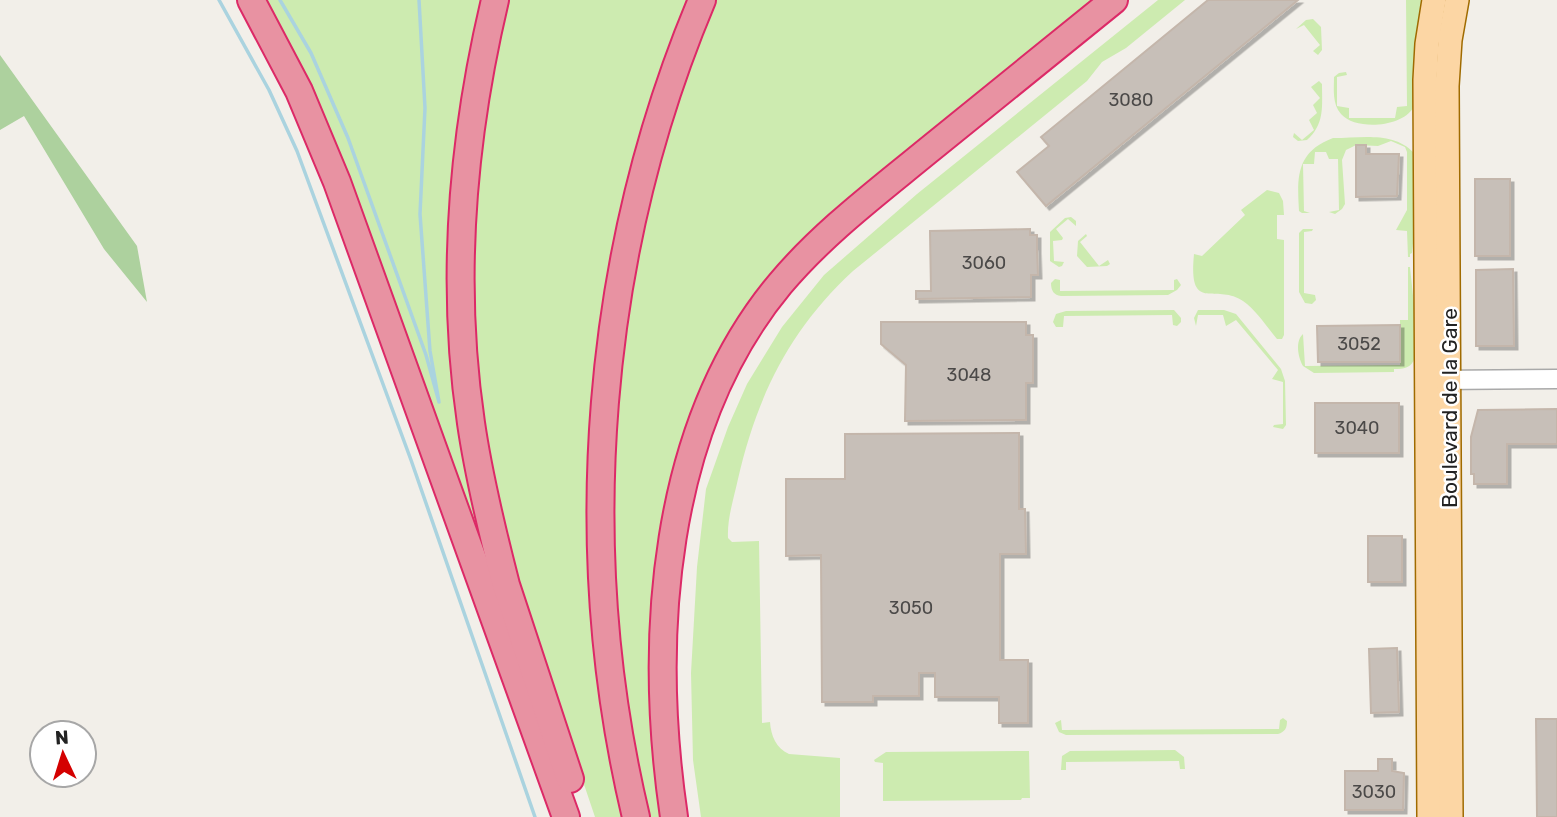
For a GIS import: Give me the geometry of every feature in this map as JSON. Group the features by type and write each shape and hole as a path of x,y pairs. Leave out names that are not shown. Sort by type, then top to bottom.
{"highway":[{"path":"251,0 299,91 337,182 566,817"},
{"path":"495,0 476,87 463,200 460,283 466,381 484,494 506,585 583,817"},
{"path":"636,817 618,728 606,643 601,544 604,425 620,291 643,178 669,90 702,0"},
{"path":"674,817 664,701 664,636 670,565 679,500 689,460 700,425 723,372 765,304 818,244 880,190 1114,0"}],"main road":[{"name":"Boulevard de la Gare","path":"1434,0 1425,80 1451,817"},
{"name":"Boulevard de la Gare","path":"1429,817 1437,380 1447,69 1457,0"}],"street":[{"path":"1437,380 1557,379"}],"green space":[{"path":"260,0 481,0 465,83 454,165 448,290 449,332 488,563"},
{"path":"505,0 689,0 640,141 613,247 591,411 587,508 590,585 606,734 624,817 595,817 537,645 496,505 478,395 471,276 477,156"},
{"path":"716,0 1099,0 840,212 683,447 666,817 650,817 632,728 619,639 613,559 612,478 617,396 627,314 642,232 662,152 686,74"},
{"path":"1158,0 1185,0 1126,48 1102,62 1087,81 853,271 811,316 779,366 766,392 746,449 731,508 728,538 732,542 759,541 762,723 770,722 775,741 789,754 840,758 840,817 701,817 693,760 691,673 697,567 706,489 747,384 782,327 824,275 917,194"},
{"path":"1406,0 1426,0 1420,73 1413,108 1389,123 1357,123 1348,119 1338,110 1335,101 1334,77 1339,73 1346,72 1347,75 1337,77 1337,106 1349,108 1349,118 1395,118 1397,107 1407,106"},
{"path":"1313,19 1321,27 1322,50 1318,55 1313,51 1320,45 1304,25 1296,29 1306,20"},
{"path":"0,55 137,246 147,302 104,249 24,116 0,130"},
{"path":"1319,81 1322,84 1320,121 1313,134 1307,140 1298,141 1293,137 1294,133 1302,140 1314,130 1309,120 1317,113 1313,105 1320,98 1311,87"},
{"path":"1333,138 1387,139 1397,141 1414,153 1416,215 1410,257 1407,231 1396,230 1407,210 1407,152 1405,147 1391,141 1378,146 1356,145 1346,150 1342,160 1345,204 1342,209 1335,214 1329,212 1339,210 1338,159 1329,159 1326,152 1315,152 1314,164 1303,164 1304,211 1310,213 1299,211 1299,177 1301,167 1305,158"},
{"path":"1267,190 1279,193 1283,201 1284,215 1277,215 1277,239 1284,240 1282,339 1277,339 1243,301 1233,296 1199,291 1193,273 1194,254 1202,256 1245,215 1241,210"},
{"path":"1071,217 1076,221 1076,226 1068,219 1056,229 1062,240 1053,241 1054,261 1064,262 1059,267 1050,261 1050,232 1065,218"},
{"path":"1303,229 1313,229 1304,232 1304,293 1315,295 1316,300 1312,304 1305,303 1299,292 1299,233"},
{"path":"1086,234 1080,242 1099,266 1108,260 1110,264 1107,266 1087,267 1077,256 1078,241"},
{"path":"1408,267 1415,315 1415,358 1409,366 1394,369 1394,372 1314,373 1303,366 1298,349 1303,334 1305,366 1400,365 1400,320 1408,320"},
{"path":"1055,279 1060,280 1060,291 1174,290 1174,280 1177,279 1181,285 1168,295 1061,296 1052,290 1051,283"},
{"path":"1174,310 1181,318 1177,326 1173,325 1172,315 1064,316 1063,327 1056,327 1053,322 1056,314 1066,311"},
{"path":"1198,310 1224,310 1236,314 1281,369 1285,381 1286,425 1283,429 1273,427 1283,424 1283,382 1272,379 1278,370 1236,320 1226,326 1223,315 1198,315 1196,326 1194,318"},
{"path":"1283,718 1287,721 1286,728 1278,734 1066,735 1059,732 1055,723 1061,720 1062,730 1279,729 1280,720"},
{"path":"1175,750 1184,757 1185,769 1180,769 1179,761 1066,762 1066,770 1061,770 1062,756 1070,751"},
{"path":"1029,751 1030,798 1021,800 883,801 883,763 874,760 886,752"}],"building":[{"path":"1208,0 1298,0 1046,206 1017,172 1049,146 1041,137"},
{"path":"1356,145 1366,145 1366,154 1399,154 1397,196 1356,197"},
{"path":"1475,179 1510,179 1510,256 1475,256"},
{"path":"1030,229 1030,235 1037,235 1038,275 1031,275 1031,297 916,299 916,291 931,291 930,231"},
{"path":"1513,269 1514,346 1476,346 1476,270"},
{"path":"881,322 1026,322 1026,335 1033,335 1033,383 1026,383 1026,420 905,421 906,365 881,344"},
{"path":"1400,325 1400,362 1318,362 1317,326"},
{"path":"1315,403 1399,403 1399,453 1315,453"},
{"path":"1557,409 1557,444 1507,444 1507,484 1474,484 1474,474 1471,474 1471,437 1478,410"},
{"path":"1019,433 1019,509 1025,509 1026,554 1000,554 1000,660 1028,660 1028,723 999,723 999,697 935,697 935,673 919,673 919,696 873,696 873,702 822,702 821,555 786,556 786,479 845,479 845,434"},
{"path":"1368,536 1402,536 1402,582 1368,582"},
{"path":"1397,648 1399,712 1371,713 1369,649"},
{"path":"1536,719 1557,719 1557,817 1537,817"},
{"path":"1378,759 1392,759 1392,771 1404,773 1403,810 1345,810 1345,771 1378,771"}],"waterway":[{"path":"219,0 269,90 297,151 411,460 535,817"},
{"path":"280,0 311,53 348,138 426,355 439,402 430,351 420,214 425,108 419,0"}]}
